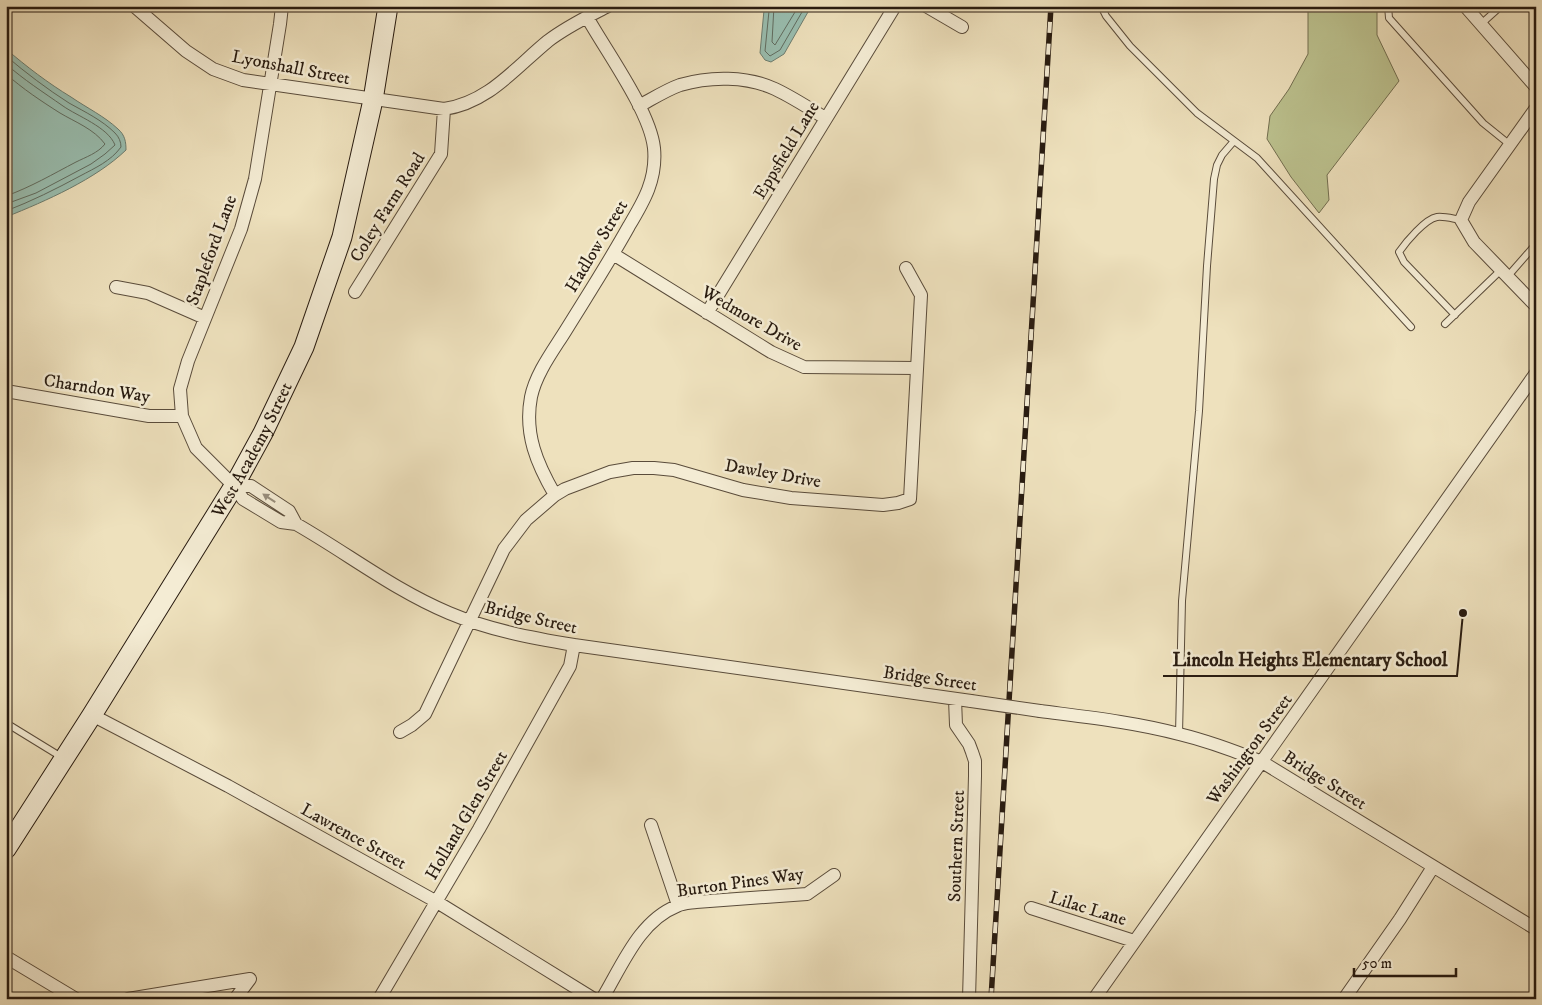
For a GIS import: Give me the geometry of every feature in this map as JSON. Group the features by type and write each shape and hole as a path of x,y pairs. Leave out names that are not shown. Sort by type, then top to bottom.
{"main road":[{"name":"West Academy Street","path":"6,849 12,827 64,758 234,486 304,348 342,237 373,100 388,6"}],"street":[{"name":"Lyonshall Street","path":"134,6 186,51 213,69 243,80 373,100"},
{"name":"Stapleford Lane","path":"234,486 196,448 182,416 180,389 188,361 240,229 255,179 282,6"},
{"path":"373,100 444,109 471,103 491,90 549,40 608,6"},
{"name":"Eppsfield Lane","path":"708,313 895,6"},
{"path":"926,6 962,28"},
{"path":"1465,6 1536,87"},
{"name":"Hadlow Street","path":"555,495 536,460 530,428 531,396 537,379 648,194 654,166 654,147 648,125 639,106 586,17"},
{"path":"639,106 680,86 698,81 722,79 758,82 774,88 826,118"},
{"path":"1536,108 1469,202 1462,220 1474,242 1536,306"},
{"name":"Coley Farm Road","path":"355,292 441,154 444,109"},
{"name":"Wedmore Drive","path":"613,254 771,352 804,367 916,368"},
{"name":"Dawley Drive","path":"400,732 425,714 504,549 526,520 555,495 588,479 610,472 633,468 654,468 674,470 743,490 791,498 883,504 898,504 910,499 920,295 906,268"},
{"path":"116,286 148,293 205,318"},
{"name":"Washington Street","path":"1094,999 1536,373"},
{"name":"Charndon Way","path":"6,391 149,416 182,416"},
{"name":"Bridge Street","path":"234,486 243,499 281,522 296,524 405,592 450,614 524,636 574,645 1118,722 1179,734 1228,748 1262,762 1536,930"},
{"name":"Holland Glen Street","path":"379,999 437,902 570,666 574,645"},
{"name":"Southern Street","path":"955,699 956,726 969,744 975,761 969,999"},
{"name":"Lawrence Street","path":"92,714 228,786 437,902 594,999"},
{"path":"651,825 678,905"},
{"path":"1344,999 1434,867"},
{"name":"Burton Pines Way","path":"602,999 642,933 651,922 678,905 807,894 834,875"},
{"name":"Lilac Lane","path":"1031,908 1134,940"},
{"path":"6,957 76,999"},
{"path":"128,999 162,996 250,979 235,999"}],"lane":[{"path":"1101,6 1106,16 1130,46 1197,113 1257,158 1283,184 1411,328"},
{"path":"1388,6 1389,18 1483,123 1509,144"},
{"path":"1481,24 1501,6"},
{"path":"1179,734 1182,601 1199,411 1214,179 1217,165 1222,155 1234,141"},
{"path":"1455,315 1404,262 1399,252 1421,228 1437,217 1462,220"},
{"path":"1445,324 1536,244"},
{"path":"6,723 64,758"}],"green space":[{"path":"1308,6 1377,6 1377,35 1399,81 1327,175 1329,200 1319,213 1291,177 1267,139 1270,116 1289,89 1308,54"}],"water":[{"path":"760,6 805,6 808,12 784,54 771,62 765,60 760,53 764,10"},
{"path":"6,49 62,92 113,124 124,136 126,150 114,161 85,180 6,217"}],"railway":[{"path":"991,999 1051,6"}],"place":[{"name":"Lincoln Heights Elementary School","path":"1463,613"}]}
